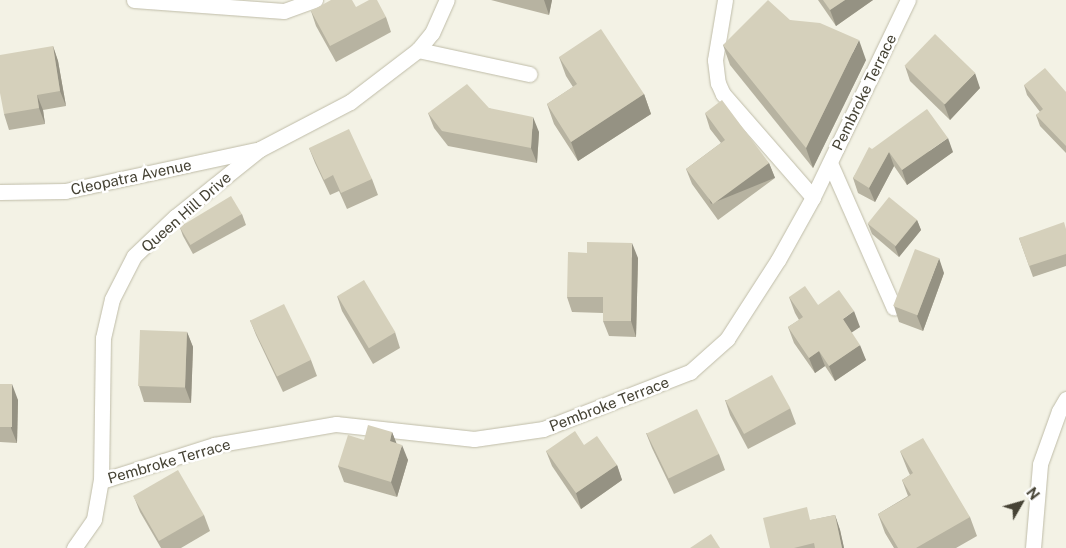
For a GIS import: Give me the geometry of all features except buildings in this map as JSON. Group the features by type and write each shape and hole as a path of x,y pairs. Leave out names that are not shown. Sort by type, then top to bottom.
{"street":[{"path":"134,0 284,11 315,0"},
{"name":"Queen Hill Drive","path":"74,548 94,519 101,481 103,338 112,300 134,256 175,218 260,149 350,102 418,50 432,32 447,0"},
{"path":"725,0 715,60 718,83 723,94 812,197"},
{"name":"Pembroke Terrace","path":"101,481 214,445 336,424 474,439 543,429 612,405 690,372 727,339 778,260 830,163 908,0"},
{"path":"418,50 529,74"},
{"name":"Cleopatra Avenue","path":"0,192 65,191 260,149"},
{"path":"830,163 894,308"},
{"path":"1033,548 1040,464 1059,411 1066,399"}]}
